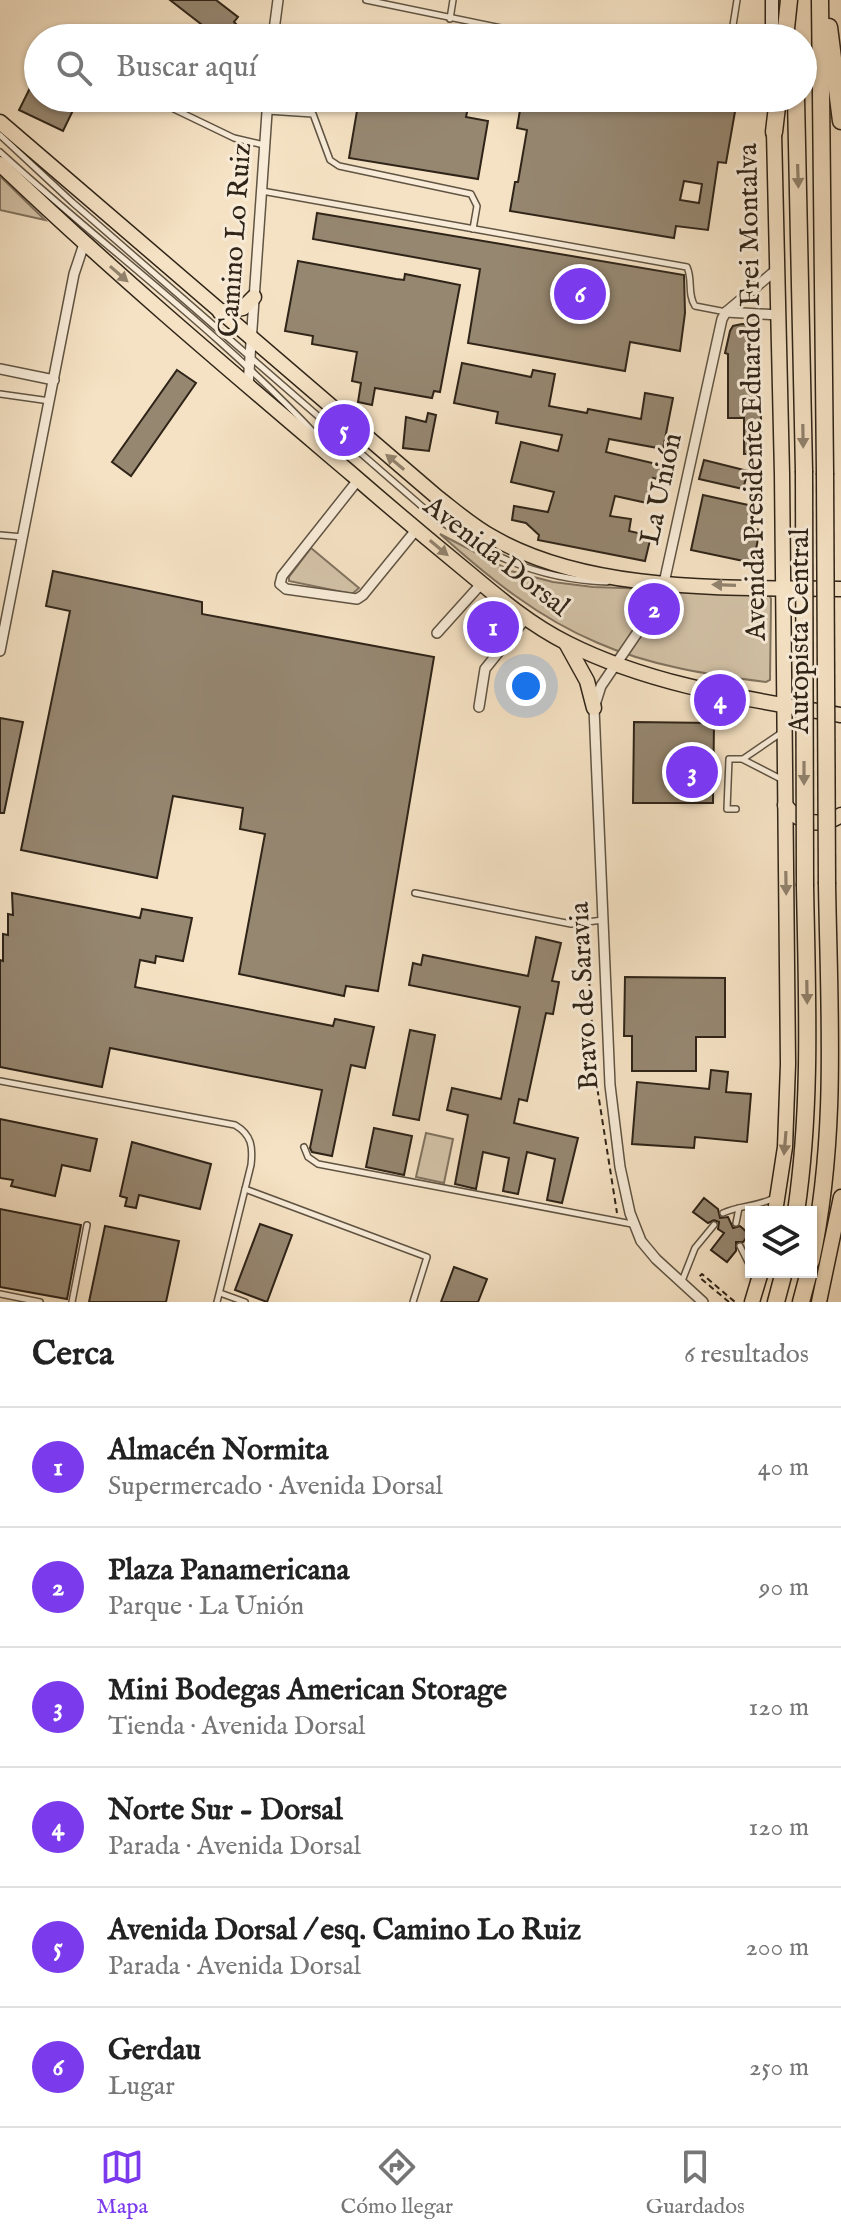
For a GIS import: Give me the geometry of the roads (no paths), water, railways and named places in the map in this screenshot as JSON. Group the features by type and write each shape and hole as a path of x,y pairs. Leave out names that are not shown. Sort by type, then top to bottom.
{"highway":[{"path":"787,24 791,0"},
{"path":"791,0 793,24"},
{"path":"822,0 841,121"},
{"name":"Autopista Central","path":"817,1225 829,1117 822,0"},
{"path":"774,132 775,112"},
{"name":"Autopista Central","path":"796,112 804,471 808,1043 804,1145 797,1206"},
{"path":"776,1302 782,1278"},
{"path":"801,1302 807,1278"}],"main road":[{"path":"772,0 772,24"},
{"name":"Avenida Dorsal","path":"0,122 437,497 491,536 556,564 664,583 841,589"},
{"name":"Avenida Presidente Eduardo Frei Montalva","path":"774,132 784,588 788,1094 785,1147 776,1206"},
{"name":"Avenida Dorsal","path":"0,164 84,244 248,386 416,530 526,618 566,642 616,664 685,686 841,715"},
{"path":"220,312 243,308 254,297"},
{"path":"566,642 587,681 594,708"},
{"path":"785,805 793,815 804,821 821,823 841,815"},
{"path":"819,1302 839,1221 841,1197"},
{"path":"752,1302 755,1278"}],"street":[{"path":"275,24 278,0"},
{"name":"Camino Lo Ruiz","path":"248,386 267,112"},
{"path":"0,651 3,621 23,537 76,265 84,244"},
{"path":"726,312 776,270"},
{"path":"726,312 778,315"},
{"name":"La Unión","path":"616,664 650,614 664,583 720,324 726,312"},
{"path":"0,369 54,380"},
{"path":"358,480 282,576 280,584 286,589 357,599 416,530"},
{"path":"437,633 482,583"},
{"path":"479,707 485,669 526,618"},
{"name":"Bravo de Saravia","path":"616,664 601,686 594,708 613,1112 623,1181 633,1224 641,1241 703,1302"}],"lane":[{"path":"366,0 476,24"},
{"path":"450,19 453,0"},
{"path":"733,24 737,0"},
{"path":"180,112 234,138 264,145"},
{"path":"282,112 313,114 330,160 339,166 471,194 477,206 473,229"},
{"path":"0,135 72,202 426,510 483,550 529,570 554,576 594,582 664,583"},
{"path":"0,152 249,368 358,480"},
{"path":"261,191 687,267 690,273 690,298 695,306 726,312"},
{"path":"0,394 50,401"},
{"path":"0,535 23,537"},
{"path":"742,759 784,731"},
{"path":"736,809 727,809 729,759 742,759 785,781"},
{"path":"728,788 737,788"},
{"path":"415,893 571,924 603,920"},
{"path":"0,1081 235,1125 245,1131 253,1149 217,1302"},
{"path":"304,1147 308,1157 318,1164 633,1224"},
{"path":"245,1189 427,1257 413,1302"},
{"path":"723,1213 739,1207 760,1205 778,1195"},
{"path":"736,1223 739,1207"},
{"path":"72,1302 87,1225"},
{"path":"681,1282 695,1248 714,1225"},
{"path":"740,1246 745,1254"},
{"path":"220,1293 245,1302"},
{"path":"0,1294 40,1302"}],"place":[{"name":"Gerdau","path":"580,294"},
{"name":"Avenida Dorsal / esq. Camino Lo Ruiz","path":"344,430"},
{"name":"Plaza Panamericana","path":"654,609"},
{"name":"Almacén Normita","path":"493,627"},
{"name":"Norte Sur - Dorsal","path":"720,700"},
{"name":"Mini Bodegas American Storage","path":"692,772"}]}
